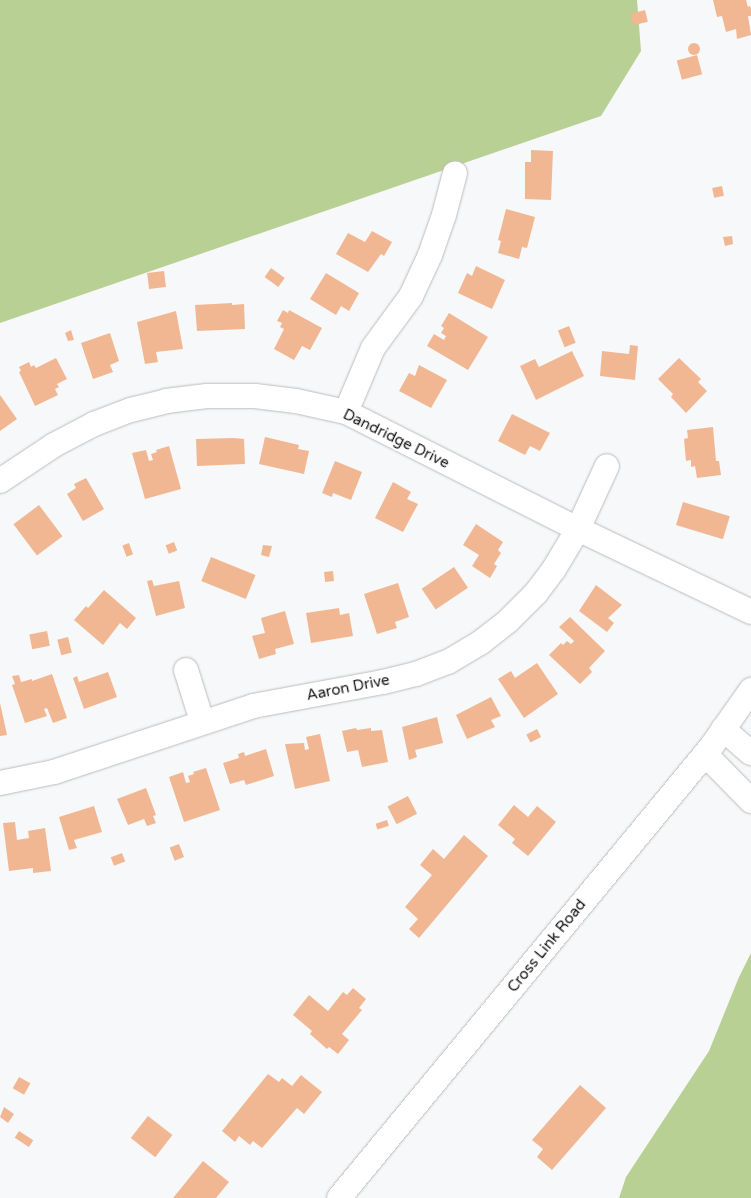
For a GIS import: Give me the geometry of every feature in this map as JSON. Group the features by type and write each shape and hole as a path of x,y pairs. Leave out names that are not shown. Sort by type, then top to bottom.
{"street":[{"path":"346,412 373,348 410,296 430,255 444,215 455,173"},
{"name":"Dandridge Drive","path":"0,481 54,445 94,424 131,410 166,401 207,396 255,396 296,401 346,412 578,529 751,612"},
{"name":"Aaron Drive","path":"0,783 54,772 202,721 253,706 416,674 448,662 480,643 508,621 536,593 554,569 578,529 607,466"},
{"path":"186,670 202,721"},
{"name":"Cross Link Road","path":"339,1198 705,754 751,690"},
{"path":"723,729 751,753"},
{"path":"705,754 751,801"},
{"path":"732,782 751,759"}],"green space":[{"path":"0,0 637,0 641,51 601,116 0,323"},
{"path":"751,953 751,1198 619,1198 626,1177 709,1051 739,977"}],"building":[{"path":"713,0 746,0 748,7 750,6 751,9 751,16 748,16 751,35 737,39 736,29 726,32 722,16 717,17"},
{"path":"645,10 648,22 633,25 630,14"},
{"path":"692,43 696,43 700,49 696,55 692,55 688,51 688,47"},
{"path":"697,55 702,74 682,80 677,60"},
{"path":"531,150 553,151 551,200 525,199 525,162 531,162"},
{"path":"722,186 724,196 714,198 712,188"},
{"path":"506,209 535,217 527,248 522,247 519,259 498,253 501,241 498,240"},
{"path":"372,231 392,242 384,256 381,254 368,272 336,254 348,233 365,242"},
{"path":"732,236 733,244 725,246 723,237"},
{"path":"476,266 505,280 492,309 458,293 467,273 472,276"},
{"path":"271,268 285,278 278,287 265,277"},
{"path":"164,271 166,287 149,289 147,273"},
{"path":"326,273 359,293 349,311 341,306 336,315 310,299"},
{"path":"232,303 232,305 244,304 245,329 197,331 195,305"},
{"path":"283,310 288,313 289,310 322,328 310,350 302,346 294,360 274,349 284,329 280,327 282,323 277,321"},
{"path":"176,311 183,349 156,352 158,362 145,364 137,322"},
{"path":"449,313 488,337 468,370 427,346 434,334 444,340 446,336 441,333 444,328 441,326"},
{"path":"569,326 576,343 565,347 558,330"},
{"path":"71,330 74,340 68,341 65,333"},
{"path":"110,333 119,361 110,365 113,372 93,379 81,343"},
{"path":"630,345 638,346 635,380 600,376 602,351 629,354"},
{"path":"572,351 584,376 536,400 520,366 535,359 539,367"},
{"path":"56,358 67,379 57,384 59,387 55,389 58,395 35,406 19,372 21,371 19,367 29,362 31,367 34,365 36,368"},
{"path":"679,358 701,379 698,382 707,391 686,413 671,397 673,394 658,379"},
{"path":"419,365 447,380 431,408 399,391 409,373 415,376"},
{"path":"0,395 17,419 0,431"},
{"path":"512,414 550,433 540,451 530,446 525,455 498,441"},
{"path":"713,427 716,461 719,461 721,475 697,478 695,466 691,467 691,460 686,461 684,439 688,438 687,430"},
{"path":"265,437 299,445 298,449 309,451 304,474 259,464"},
{"path":"196,439 244,439 245,464 197,466"},
{"path":"169,446 181,489 145,499 132,453 146,450 149,461 153,460 151,454 157,452 156,450"},
{"path":"335,461 362,472 351,500 333,493 332,497 322,493"},
{"path":"86,478 104,509 83,521 67,494 76,488 74,484"},
{"path":"393,482 411,492 407,499 418,504 403,532 375,518"},
{"path":"683,502 730,516 723,539 676,525"},
{"path":"39,505 62,536 37,555 13,524"},
{"path":"476,524 503,542 498,550 501,553 494,564 497,566 490,578 472,566 479,555 463,545"},
{"path":"174,542 177,550 169,554 166,545"},
{"path":"129,543 133,554 127,557 122,545"},
{"path":"263,545 272,546 269,557 261,555"},
{"path":"211,557 256,575 246,599 201,581"},
{"path":"454,567 468,588 436,610 422,589"},
{"path":"333,571 334,581 325,582 324,572"},
{"path":"152,580 154,586 179,581 185,608 156,616 147,581"},
{"path":"398,583 409,617 395,622 397,628 377,634 364,594"},
{"path":"596,585 622,605 608,618 614,623 607,632 579,611"},
{"path":"104,590 136,618 127,629 120,623 103,645 74,620"},
{"path":"339,608 340,615 349,613 353,636 311,643 306,613"},
{"path":"285,611 294,644 275,649 276,654 259,659 252,636 265,633 261,618"},
{"path":"570,617 605,651 589,668 592,672 580,684 549,655 561,643 563,645 567,641 571,644 574,641 559,627"},
{"path":"47,631 50,646 32,649 29,634"},
{"path":"68,637 72,653 61,655 57,640"},
{"path":"537,663 558,694 524,718 498,679 511,671 515,678"},
{"path":"108,672 117,697 84,709 73,678 77,676 79,682"},
{"path":"52,674 67,718 53,723 47,708 44,709 47,716 25,723 12,685 15,684 12,676 19,675 21,682 32,679 32,681"},
{"path":"491,697 501,716 491,720 495,727 467,739 456,715"},
{"path":"0,703 7,735 0,736"},
{"path":"437,717 443,743 415,750 417,757 409,760 402,727"},
{"path":"356,728 357,730 371,728 371,731 382,730 388,762 362,767 358,750 347,752 342,731"},
{"path":"537,729 541,737 530,742 526,734"},
{"path":"320,734 330,781 295,789 285,744 304,743 305,750 309,749 306,737"},
{"path":"266,749 274,776 246,785 244,780 230,784 223,763 239,758 238,754 244,752 245,756"},
{"path":"206,768 220,810 184,822 169,777 183,772 186,783 190,782 188,776 194,774 193,772"},
{"path":"146,788 156,815 153,816 156,823 147,826 144,819 128,825 117,799"},
{"path":"408,796 417,814 397,824 388,806"},
{"path":"514,805 528,817 537,806 556,822 528,856 512,843 515,839 498,825"},
{"path":"94,806 102,832 74,840 77,848 69,850 59,817"},
{"path":"387,820 389,826 377,829 376,824"},
{"path":"15,822 17,840 29,838 28,831 45,828 51,871 33,873 33,868 9,871 3,823"},
{"path":"464,835 488,856 419,938 409,929 418,919 405,907 432,875 420,865 433,849 444,859"},
{"path":"179,844 184,857 175,861 170,848"},
{"path":"122,853 125,861 114,866 111,857"},
{"path":"353,988 366,999 359,1008 362,1010 342,1034 349,1040 338,1054 329,1047 327,1049 310,1034 312,1031 293,1015 309,995 328,1011 343,992 347,995"},
{"path":"268,1074 279,1082 282,1078 292,1086 301,1075 322,1092 304,1114 297,1108 262,1148 253,1141 250,1145 239,1136 235,1142 222,1131"},
{"path":"19,1077 30,1083 24,1095 13,1088"},
{"path":"580,1085 606,1108 552,1170 537,1157 543,1149 532,1140"},
{"path":"4,1107 14,1114 8,1123 0,1117"},
{"path":"148,1116 172,1135 155,1157 131,1138"},
{"path":"19,1131 33,1140 29,1147 15,1138"},
{"path":"203,1161 229,1182 216,1198 173,1198"}]}
